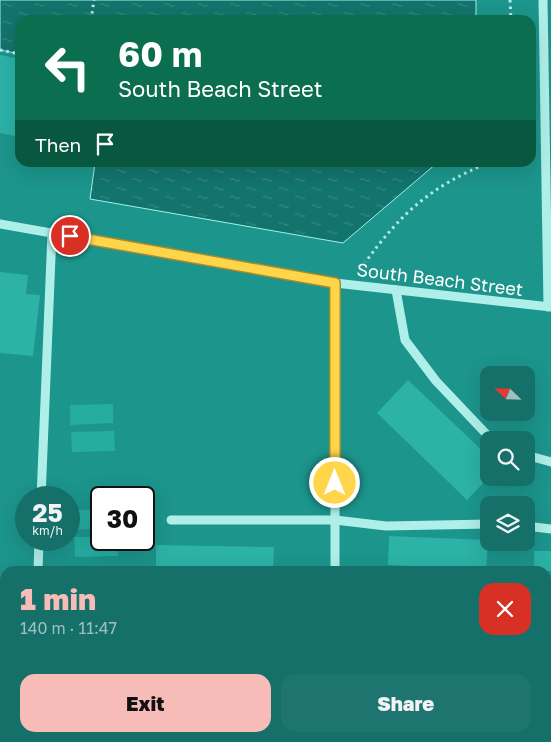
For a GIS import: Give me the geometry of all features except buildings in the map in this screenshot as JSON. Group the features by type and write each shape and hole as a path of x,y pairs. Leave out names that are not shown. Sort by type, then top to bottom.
{"street":[{"path":"543,0 550,307"},
{"name":"South Beach Street","path":"0,224 335,283 550,307"},
{"path":"41,486 52,233"},
{"path":"335,283 336,566"},
{"path":"396,290 405,340 436,381 483,431"},
{"path":"535,458 551,462"},
{"path":"171,520 335,520 386,526 480,524"},
{"path":"535,527 551,528"},
{"path":"38,566 39,551"}],"path":[{"path":"92,15 94,0"},
{"path":"510,0 511,15"},
{"path":"0,50 15,53"},
{"path":"364,264 396,222 414,205 438,187 480,167"}],"green space":[{"path":"113,404 113,423 70,425 70,405"},
{"path":"114,431 115,451 72,452 71,432"},
{"path":"90,509 90,529 80,530 80,510"},
{"path":"80,537 90,537 90,551 118,551 118,556 75,557 75,551 80,551"}],"water":[{"path":"0,0 476,0 476,15 15,15 15,53 0,50"},
{"path":"94,167 432,167 343,243 90,199"}],"route":[{"path":"70,236 335,283 335,483"}]}
